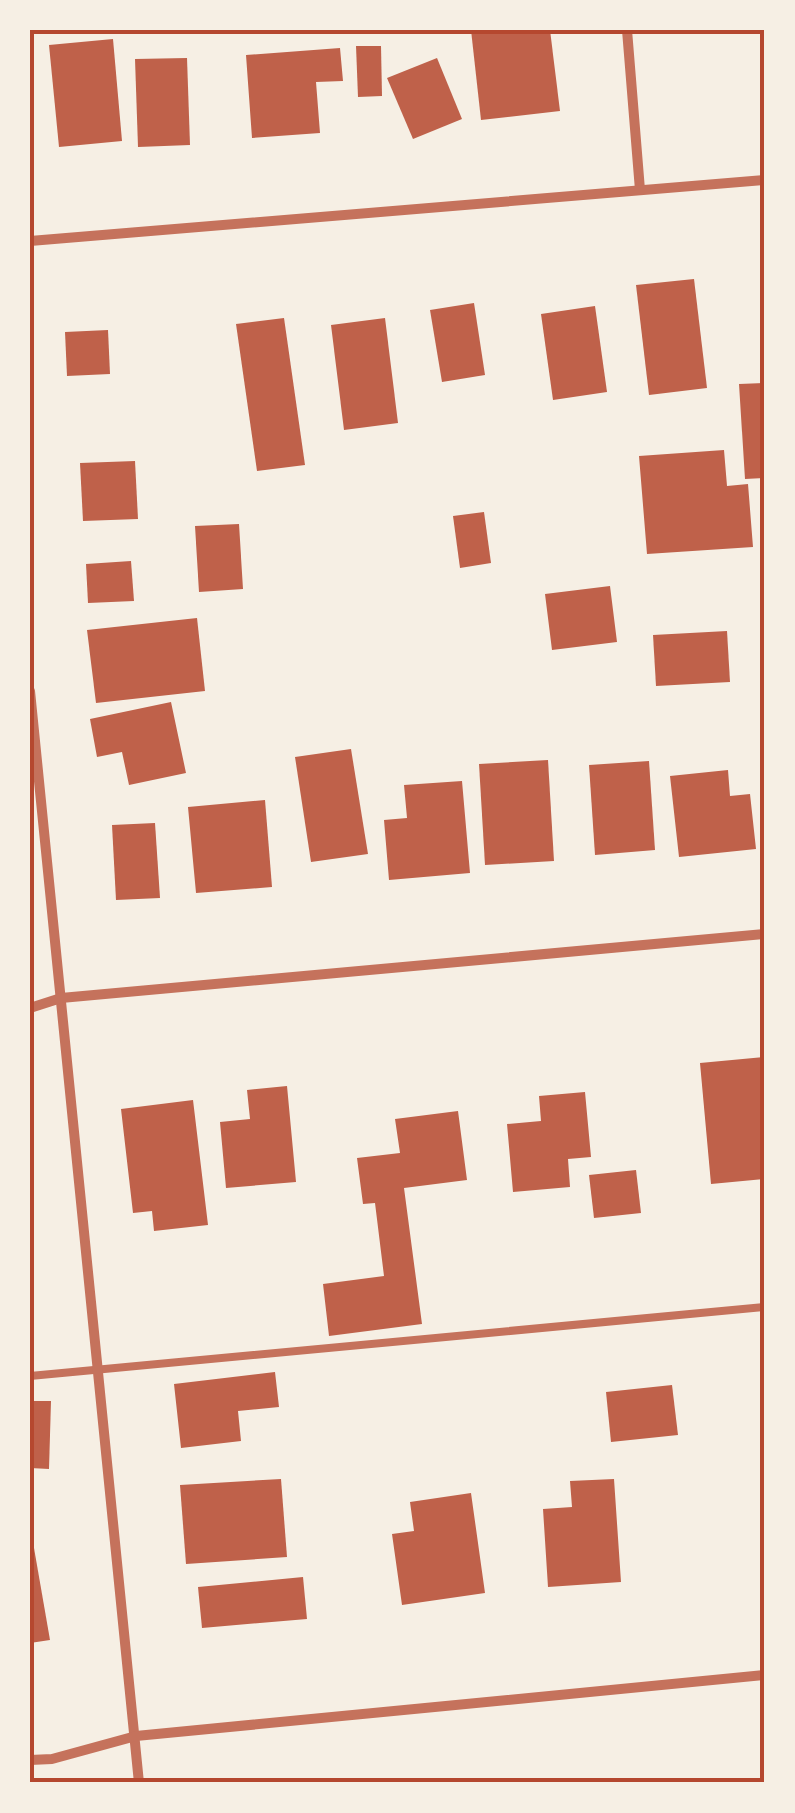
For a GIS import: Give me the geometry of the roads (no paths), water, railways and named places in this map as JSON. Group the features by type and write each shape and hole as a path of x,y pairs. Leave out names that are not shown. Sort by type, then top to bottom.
{"street":[{"path":"627,30 640,190"},
{"path":"30,240 765,180"},
{"path":"30,692 139,1783"},
{"path":"30,1008 62,998 765,934"},
{"path":"30,1760 52,1759 136,1736 765,1675"}],"lane":[{"path":"30,1376 765,1307"}]}
